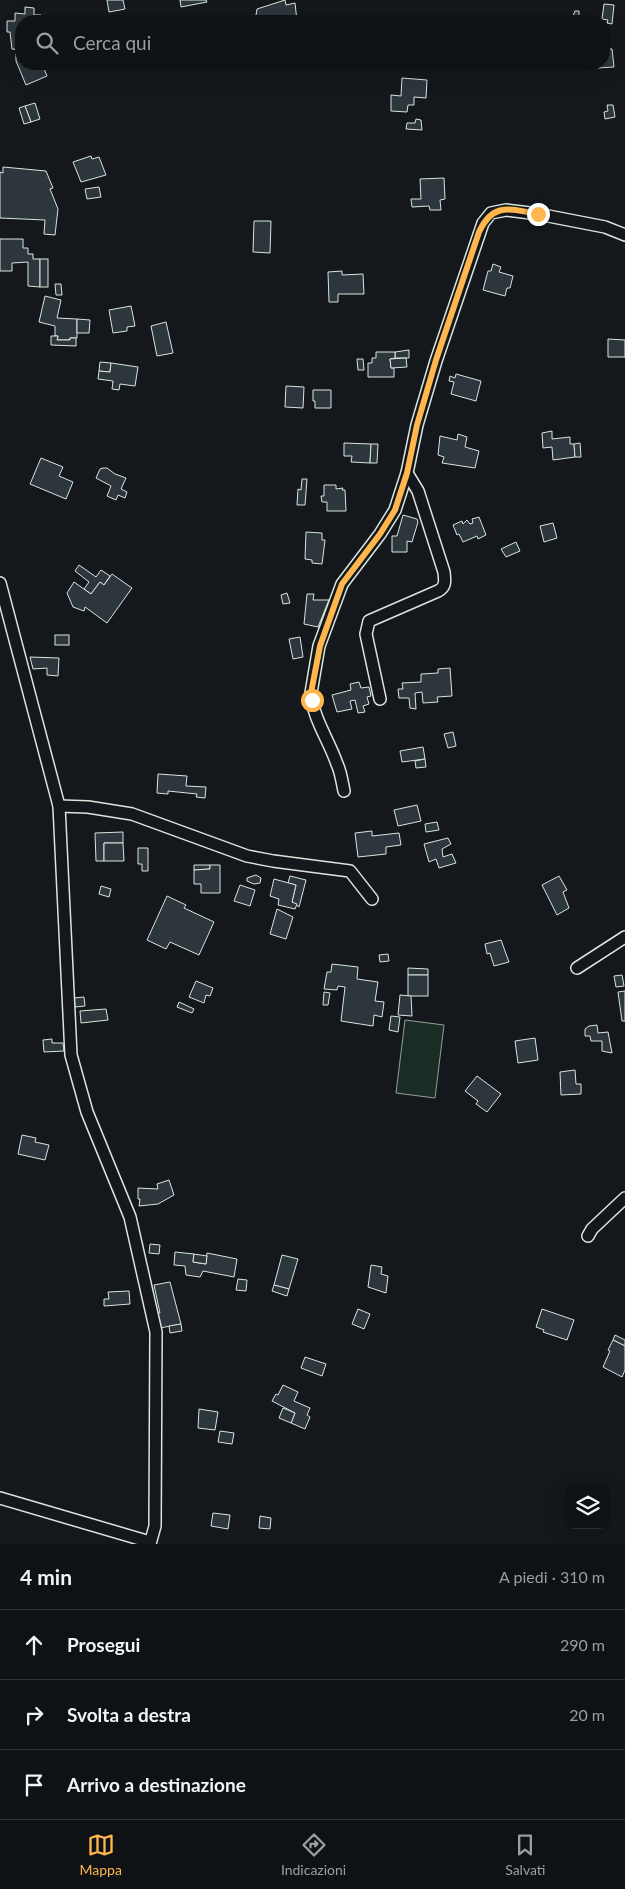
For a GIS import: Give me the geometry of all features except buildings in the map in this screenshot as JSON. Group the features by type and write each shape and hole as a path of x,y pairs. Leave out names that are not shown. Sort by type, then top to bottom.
{"street":[{"path":"344,791 338,764 323,735 312,700 311,693 320,646 342,584 380,534 395,510 407,473 417,425 436,360 479,232 486,218 491,213 499,210 523,211 605,227 625,235"},
{"path":"380,700 366,634 369,620 438,591 443,588 445,583 444,572 418,491 407,473"},
{"path":"0,583 59,806 72,1055 87,1112 130,1217 156,1332 155,1526 150,1543 0,1498"},
{"path":"59,806 88,807 132,814 247,856 350,871 372,899"},
{"path":"576,968 625,937"},
{"path":"588,1236 592,1229 625,1198"}],"green space":[{"path":"405,1020 444,1025 435,1098 396,1093"}],"route":[{"path":"312,700 311,693 320,646 336,597 342,584 380,534 395,510 407,473 417,425 436,360 479,232 486,218 491,213 499,210 538,214"}]}
